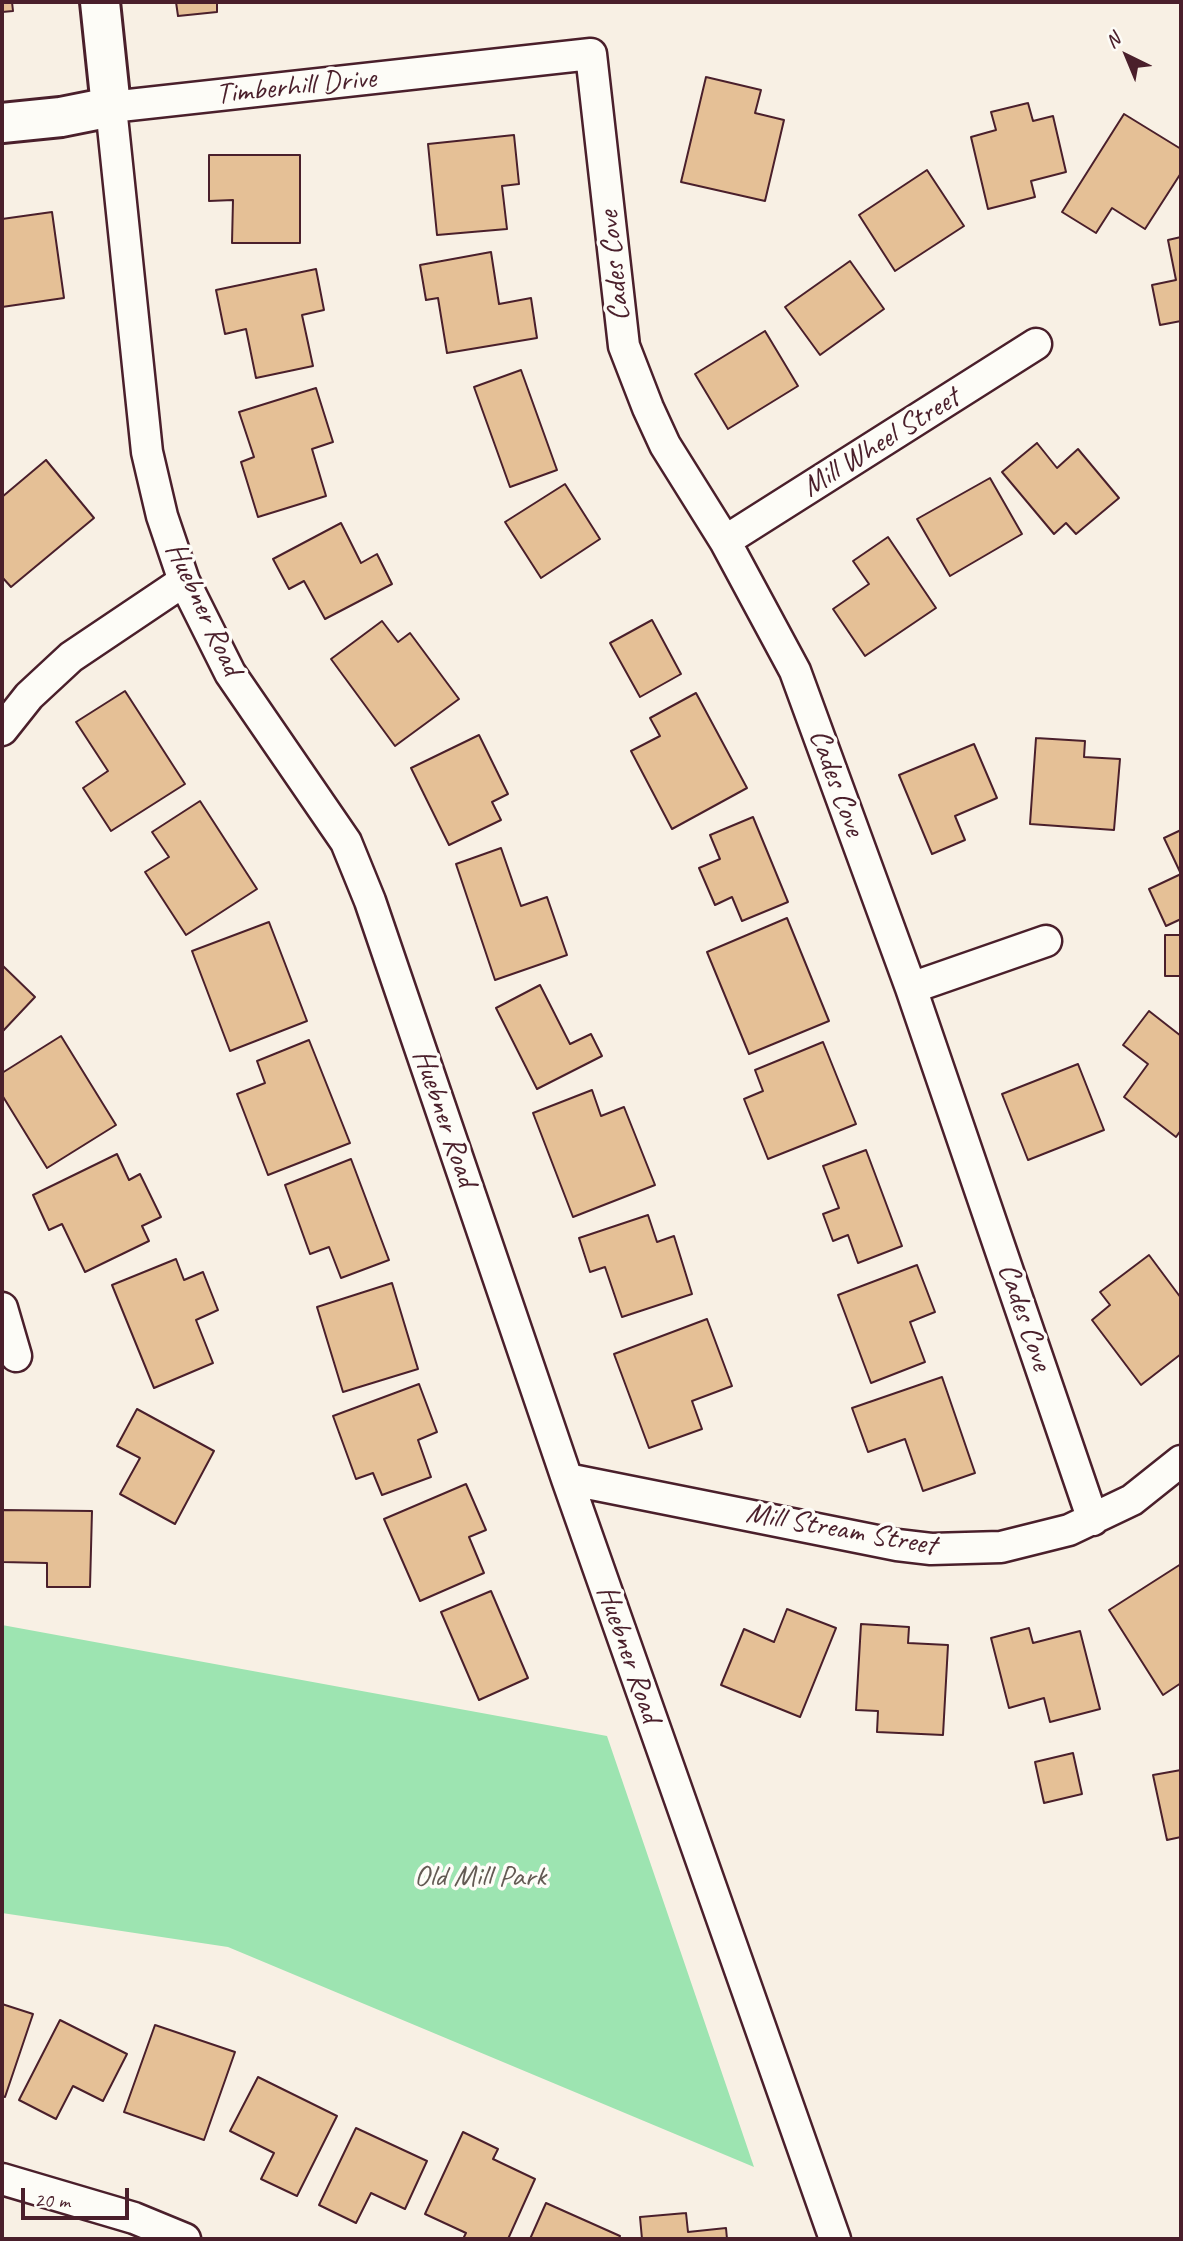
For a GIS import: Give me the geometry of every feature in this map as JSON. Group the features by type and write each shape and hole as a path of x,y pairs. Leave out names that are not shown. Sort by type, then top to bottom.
{"street":[{"name":"Huebner Road","path":"100,2 147,452 162,516 184,580 230,673 345,842 370,901 567,1479 835,2239"},
{"name":"Timberhill Drive","path":"2,123 61,117 111,107 591,54"},
{"name":"Cades Cove","path":"591,54 624,346 665,445 725,541 795,671 911,988 1093,1520"},
{"name":"Mill Wheel Street","path":"725,541 1036,344"},
{"path":"2,730 29,696 71,657 184,580"},
{"path":"911,988 1046,941"},
{"path":"2,1308 16,1356"},
{"name":"Mill Stream Street","path":"567,1479 897,1545 932,1549 1001,1547 1069,1530 1093,1520 1132,1500 1181,1461"},
{"path":"2,2179 134,2218 185,2239"}],"green space":[{"name":"Old Mill Park","path":"2,1625 607,1736 754,2167 228,1947 2,1913"}],"building":[{"path":"2,2 12,2 13,11 2,12"},
{"path":"176,2 217,2 217,12 178,16"},
{"path":"706,77 761,90 755,113 784,120 765,201 681,182"},
{"path":"1028,103 1033,121 1053,116 1066,172 1031,181 1035,197 988,209 971,137 996,130 991,112"},
{"path":"1124,114 1181,149 1181,173 1145,229 1112,208 1096,233 1062,212"},
{"path":"514,135 519,184 502,186 507,229 437,235 428,144"},
{"path":"209,155 300,155 300,243 232,243 233,200 209,201"},
{"path":"927,170 964,226 895,271 859,215"},
{"path":"52,212 64,298 2,307 2,219"},
{"path":"1181,237 1181,321 1160,325 1152,285 1176,280 1168,240"},
{"path":"491,252 499,304 531,298 537,338 447,353 438,298 426,300 420,265"},
{"path":"850,261 884,309 820,355 785,307"},
{"path":"316,269 324,310 302,315 313,366 256,378 246,329 225,334 216,290"},
{"path":"765,331 798,386 728,429 695,374"},
{"path":"521,370 557,470 510,487 474,387"},
{"path":"316,388 333,442 312,449 326,496 258,517 241,462 254,457 239,412"},
{"path":"1037,443 1057,468 1078,449 1119,498 1076,534 1066,523 1054,534 1002,472"},
{"path":"46,460 94,518 11,587 2,577 2,497"},
{"path":"990,478 1022,534 950,576 917,519"},
{"path":"565,484 600,539 541,578 505,522"},
{"path":"341,523 361,563 377,554 392,584 325,619 304,581 289,589 273,559"},
{"path":"888,537 936,608 865,656 833,609 869,584 853,561"},
{"path":"652,620 681,674 640,697 610,643"},
{"path":"382,621 398,642 410,633 459,699 395,746 331,659"},
{"path":"125,691 185,784 111,831 83,788 108,771 76,722"},
{"path":"696,693 747,788 672,829 631,751 660,736 650,718"},
{"path":"479,735 508,794 492,802 501,820 449,845 411,768"},
{"path":"1036,738 1085,741 1084,757 1120,759 1114,830 1030,824"},
{"path":"974,744 997,798 955,816 965,840 932,854 899,775"},
{"path":"200,801 257,889 186,935 145,872 169,857 152,832"},
{"path":"753,817 788,902 742,921 732,897 715,905 699,868 720,859 710,835"},
{"path":"1181,830 1181,874 1164,838"},
{"path":"501,848 521,906 547,897 567,955 495,980 456,864"},
{"path":"1181,874 1181,919 1166,926 1149,889"},
{"path":"787,918 829,1021 749,1054 707,952"},
{"path":"269,922 307,1021 230,1051 192,951"},
{"path":"1165,935 1181,935 1181,976 1165,976"},
{"path":"2,965 35,997 2,1032"},
{"path":"540,985 570,1044 591,1034 602,1056 537,1089 496,1008"},
{"path":"1149,1011 1181,1036 1181,1130 1176,1137 1124,1097 1148,1064 1123,1045"},
{"path":"61,1036 116,1125 47,1168 2,1095 2,1073"},
{"path":"309,1040 350,1143 268,1175 237,1094 265,1083 257,1061"},
{"path":"823,1042 856,1124 768,1159 744,1099 763,1091 755,1070"},
{"path":"1078,1064 1104,1130 1028,1160 1002,1094"},
{"path":"592,1090 601,1116 624,1107 655,1185 573,1217 533,1113"},
{"path":"866,1150 902,1246 858,1263 848,1235 833,1241 823,1214 839,1208 823,1166"},
{"path":"117,1154 129,1180 140,1174 161,1217 142,1226 149,1241 85,1272 62,1224 49,1230 33,1195"},
{"path":"351,1159 389,1260 341,1278 329,1247 310,1254 285,1185"},
{"path":"648,1215 657,1242 674,1236 692,1294 622,1317 605,1267 590,1272 579,1238"},
{"path":"1149,1255 1181,1298 1181,1354 1141,1385 1092,1320 1110,1305 1100,1292"},
{"path":"176,1259 184,1280 203,1272 218,1310 196,1320 213,1363 154,1388 112,1285"},
{"path":"917,1265 935,1312 910,1322 925,1362 871,1383 838,1295"},
{"path":"392,1283 418,1369 343,1392 317,1307"},
{"path":"707,1319 732,1386 692,1401 702,1429 649,1448 614,1354"},
{"path":"942,1377 975,1473 923,1491 905,1439 868,1452 852,1408"},
{"path":"419,1384 437,1432 418,1440 431,1477 382,1495 373,1473 356,1479 333,1416"},
{"path":"137,1409 214,1451 175,1524 120,1494 140,1458 117,1446"},
{"path":"466,1484 486,1530 469,1537 484,1573 420,1601 384,1519"},
{"path":"2,1510 92,1511 90,1587 47,1587 47,1563 2,1562"},
{"path":"1181,1564 1181,1683 1163,1695 1109,1610"},
{"path":"491,1591 528,1678 479,1700 441,1612"},
{"path":"787,1609 836,1628 800,1717 721,1685 744,1629 774,1642"},
{"path":"861,1624 909,1627 908,1643 948,1645 943,1735 877,1732 878,1711 856,1710"},
{"path":"1029,1628 1033,1643 1080,1631 1100,1709 1050,1722 1044,1698 1009,1708 991,1638"},
{"path":"1073,1753 1082,1794 1044,1803 1035,1762"},
{"path":"1181,1770 1181,1837 1167,1840 1153,1775"},
{"path":"2,2004 33,2014 5,2097 2,2096"},
{"path":"60,2020 127,2054 103,2101 73,2086 56,2119 19,2100"},
{"path":"155,2025 235,2052 204,2140 124,2112"},
{"path":"258,2077 337,2116 297,2196 261,2179 274,2153 230,2131"},
{"path":"356,2128 427,2161 405,2209 371,2193 356,2223 319,2205"},
{"path":"463,2132 498,2149 493,2159 535,2179 508,2239 463,2239 466,2233 425,2214"},
{"path":"546,2203 620,2236 619,2239 530,2239"},
{"path":"686,2213 688,2232 726,2228 727,2239 642,2239 640,2217"}]}
